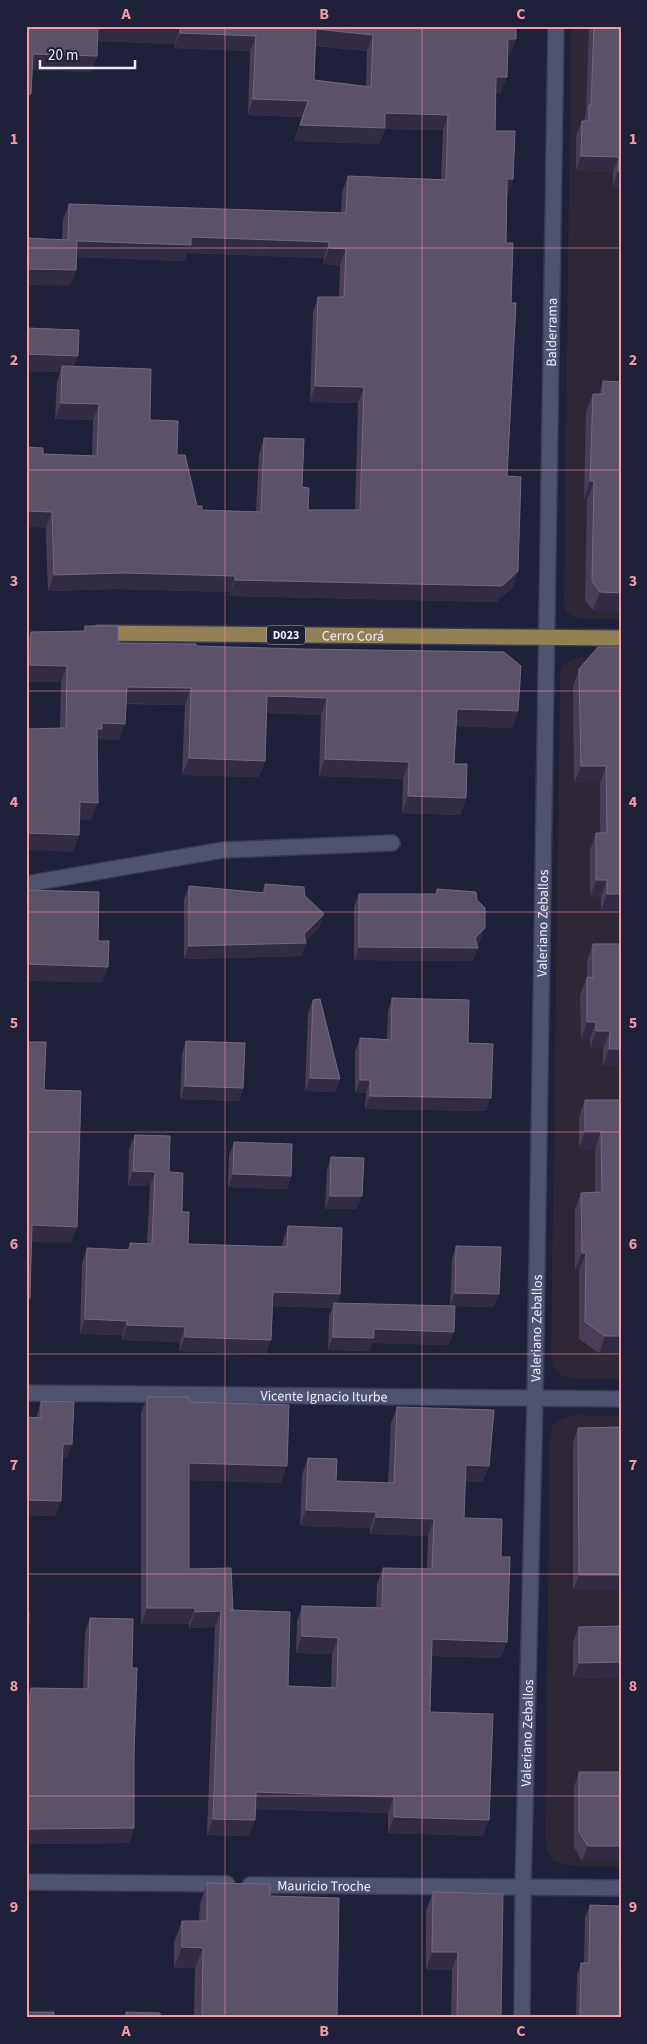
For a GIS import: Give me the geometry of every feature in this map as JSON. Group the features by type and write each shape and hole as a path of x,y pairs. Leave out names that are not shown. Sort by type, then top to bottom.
{"main road":[{"name":"Cerro Corá","path":"86,633 621,638"}],"street":[{"name":"Balderrama","path":"546,638 556,26"},
{"name":"Valeriano Zeballos","path":"522,2018 523,1887 535,1398 546,638"},
{"path":"26,884 223,850 392,842"},
{"name":"Vicente Ignacio Iturbe","path":"26,1393 621,1399"},
{"name":"Mauricio Troche","path":"26,1882 621,1888"}],"shaded area":[{"path":"571,26 621,26 621,619 582,619 572,616 565,610 564,601"},
{"path":"582,657 621,658 621,1379 576,1379 561,1375 553,1366 551,1352 560,680 561,667 570,660"},
{"path":"574,1415 621,1416 621,1867 572,1866 555,1862 548,1853 545,1839 550,1436 553,1425 563,1418"}],"building":[{"path":"26,26 98,26 97,56 33,54 31,94 26,94"},
{"path":"124,26 516,26 516,39 508,39 507,77 496,77 495,131 515,131 513,179 507,179 506,243 513,243 511,303 516,303 507,476 521,477 518,571 502,586 235,580 235,576 124,573 54,575 52,512 26,511 26,447 43,448 43,454 97,456 99,404 61,403 62,366 151,369 150,420 178,421 177,455 185,455 197,506 202,506 202,510 261,512 264,438 304,439 302,487 309,488 308,510 360,510 364,387 315,386 318,297 344,297 346,249 329,248 329,242 191,237 191,245 77,241 76,270 26,269 26,238 68,240 69,204 346,213 348,176 446,180 448,115 385,113 385,128 300,125 308,101 253,99 256,36 180,33 180,28","holes":["316,29 373,35 371,87 314,80"]},
{"path":"594,26 621,26 621,171 618,171 619,157 581,156 582,121 589,121 589,105 591,105"},
{"path":"26,328 79,330 78,356 26,354"},
{"path":"603,381 621,382 621,593 600,592 592,581 594,481 590,481 593,394 603,394"},
{"path":"85,626 118,626 118,643 196,644 196,646 302,649 504,652 521,666 518,711 457,709 454,764 467,764 466,798 408,796 409,762 325,759 327,698 267,696 265,761 189,758 191,688 127,687 125,724 102,723 102,729 97,729 98,803 80,802 79,835 26,833 26,729 66,728 67,666 30,665 31,632 85,631"},
{"path":"598,647 621,647 621,894 607,894 607,880 596,880 596,833 607,833 606,766 581,766 579,669"},
{"path":"265,884 304,887 305,896 324,914 304,934 306,943 189,946 189,886 265,893"},
{"path":"437,889 476,892 477,900 485,908 485,928 475,938 478,948 359,947 359,894 437,894"},
{"path":"26,890 99,892 98,941 109,941 108,967 26,964"},
{"path":"593,944 621,944 621,1049 609,1049 610,1031 596,1031 596,1022 587,1022 587,977 593,978"},
{"path":"392,998 469,1000 468,1043 493,1044 491,1098 370,1096 370,1080 360,1080 360,1038 391,1040"},
{"path":"320,999 340,1079 310,1078 313,1000"},
{"path":"186,1041 245,1043 243,1088 185,1086"},
{"path":"26,1042 46,1042 44,1090 81,1091 77,1227 32,1225 30,1298 26,1298"},
{"path":"585,1100 621,1100 621,1336 605,1336 585,1322 586,1253 582,1253 581,1193 602,1192 601,1131 585,1131"},
{"path":"135,1135 170,1136 169,1172 183,1173 182,1212 189,1212 188,1244 287,1247 288,1226 342,1228 340,1294 273,1292 271,1340 185,1337 185,1327 127,1325 127,1321 85,1319 87,1248 130,1250 130,1243 152,1244 155,1172 133,1171"},
{"path":"234,1142 292,1144 291,1176 233,1174"},
{"path":"331,1157 364,1158 362,1196 330,1196"},
{"path":"456,1246 501,1247 499,1294 455,1293"},
{"path":"334,1303 455,1306 454,1332 374,1329 374,1338 333,1337"},
{"path":"147,1397 189,1397 189,1402 289,1405 287,1466 189,1463 189,1569 231,1568 233,1610 230,1610 290,1612 288,1686 337,1688 338,1638 302,1636 302,1606 382,1608 383,1568 432,1569 434,1519 376,1517 376,1512 306,1510 308,1458 337,1459 336,1481 394,1483 397,1407 494,1410 489,1466 466,1465 464,1518 502,1519 501,1557 510,1557 507,1642 432,1639 430,1712 493,1714 489,1820 394,1817 394,1797 256,1792 255,1820 213,1819 221,1611 195,1612 195,1608 147,1608"},
{"path":"41,1401 74,1402 72,1444 63,1444 61,1501 26,1500 26,1417 41,1418"},
{"path":"621,1427 621,1575 579,1575 578,1428"},
{"path":"26,1612 29,1612 28,1642 26,1642"},
{"path":"90,1618 133,1619 132,1668 137,1668 134,1828 28,1829 26,1797 26,1700 30,1700 31,1688 88,1689"},
{"path":"621,1626 621,1662 579,1663 579,1627"},
{"path":"579,1772 621,1772 621,1846 588,1846 579,1832"},
{"path":"207,1883 270,1884 270,1896 339,1898 337,2018 202,2018 203,1948 182,1947 182,1921 207,1921"},
{"path":"433,1892 503,1894 501,2018 457,2018 458,1952 432,1952"},
{"path":"590,1905 620,1906 619,1963 621,1963 621,2018 580,2018 581,1963 589,1963"},
{"path":"26,1913 28,1913 28,2012 54,2012 54,2018 26,2018"},
{"path":"126,2012 160,2013 160,2018 126,2018"}]}
